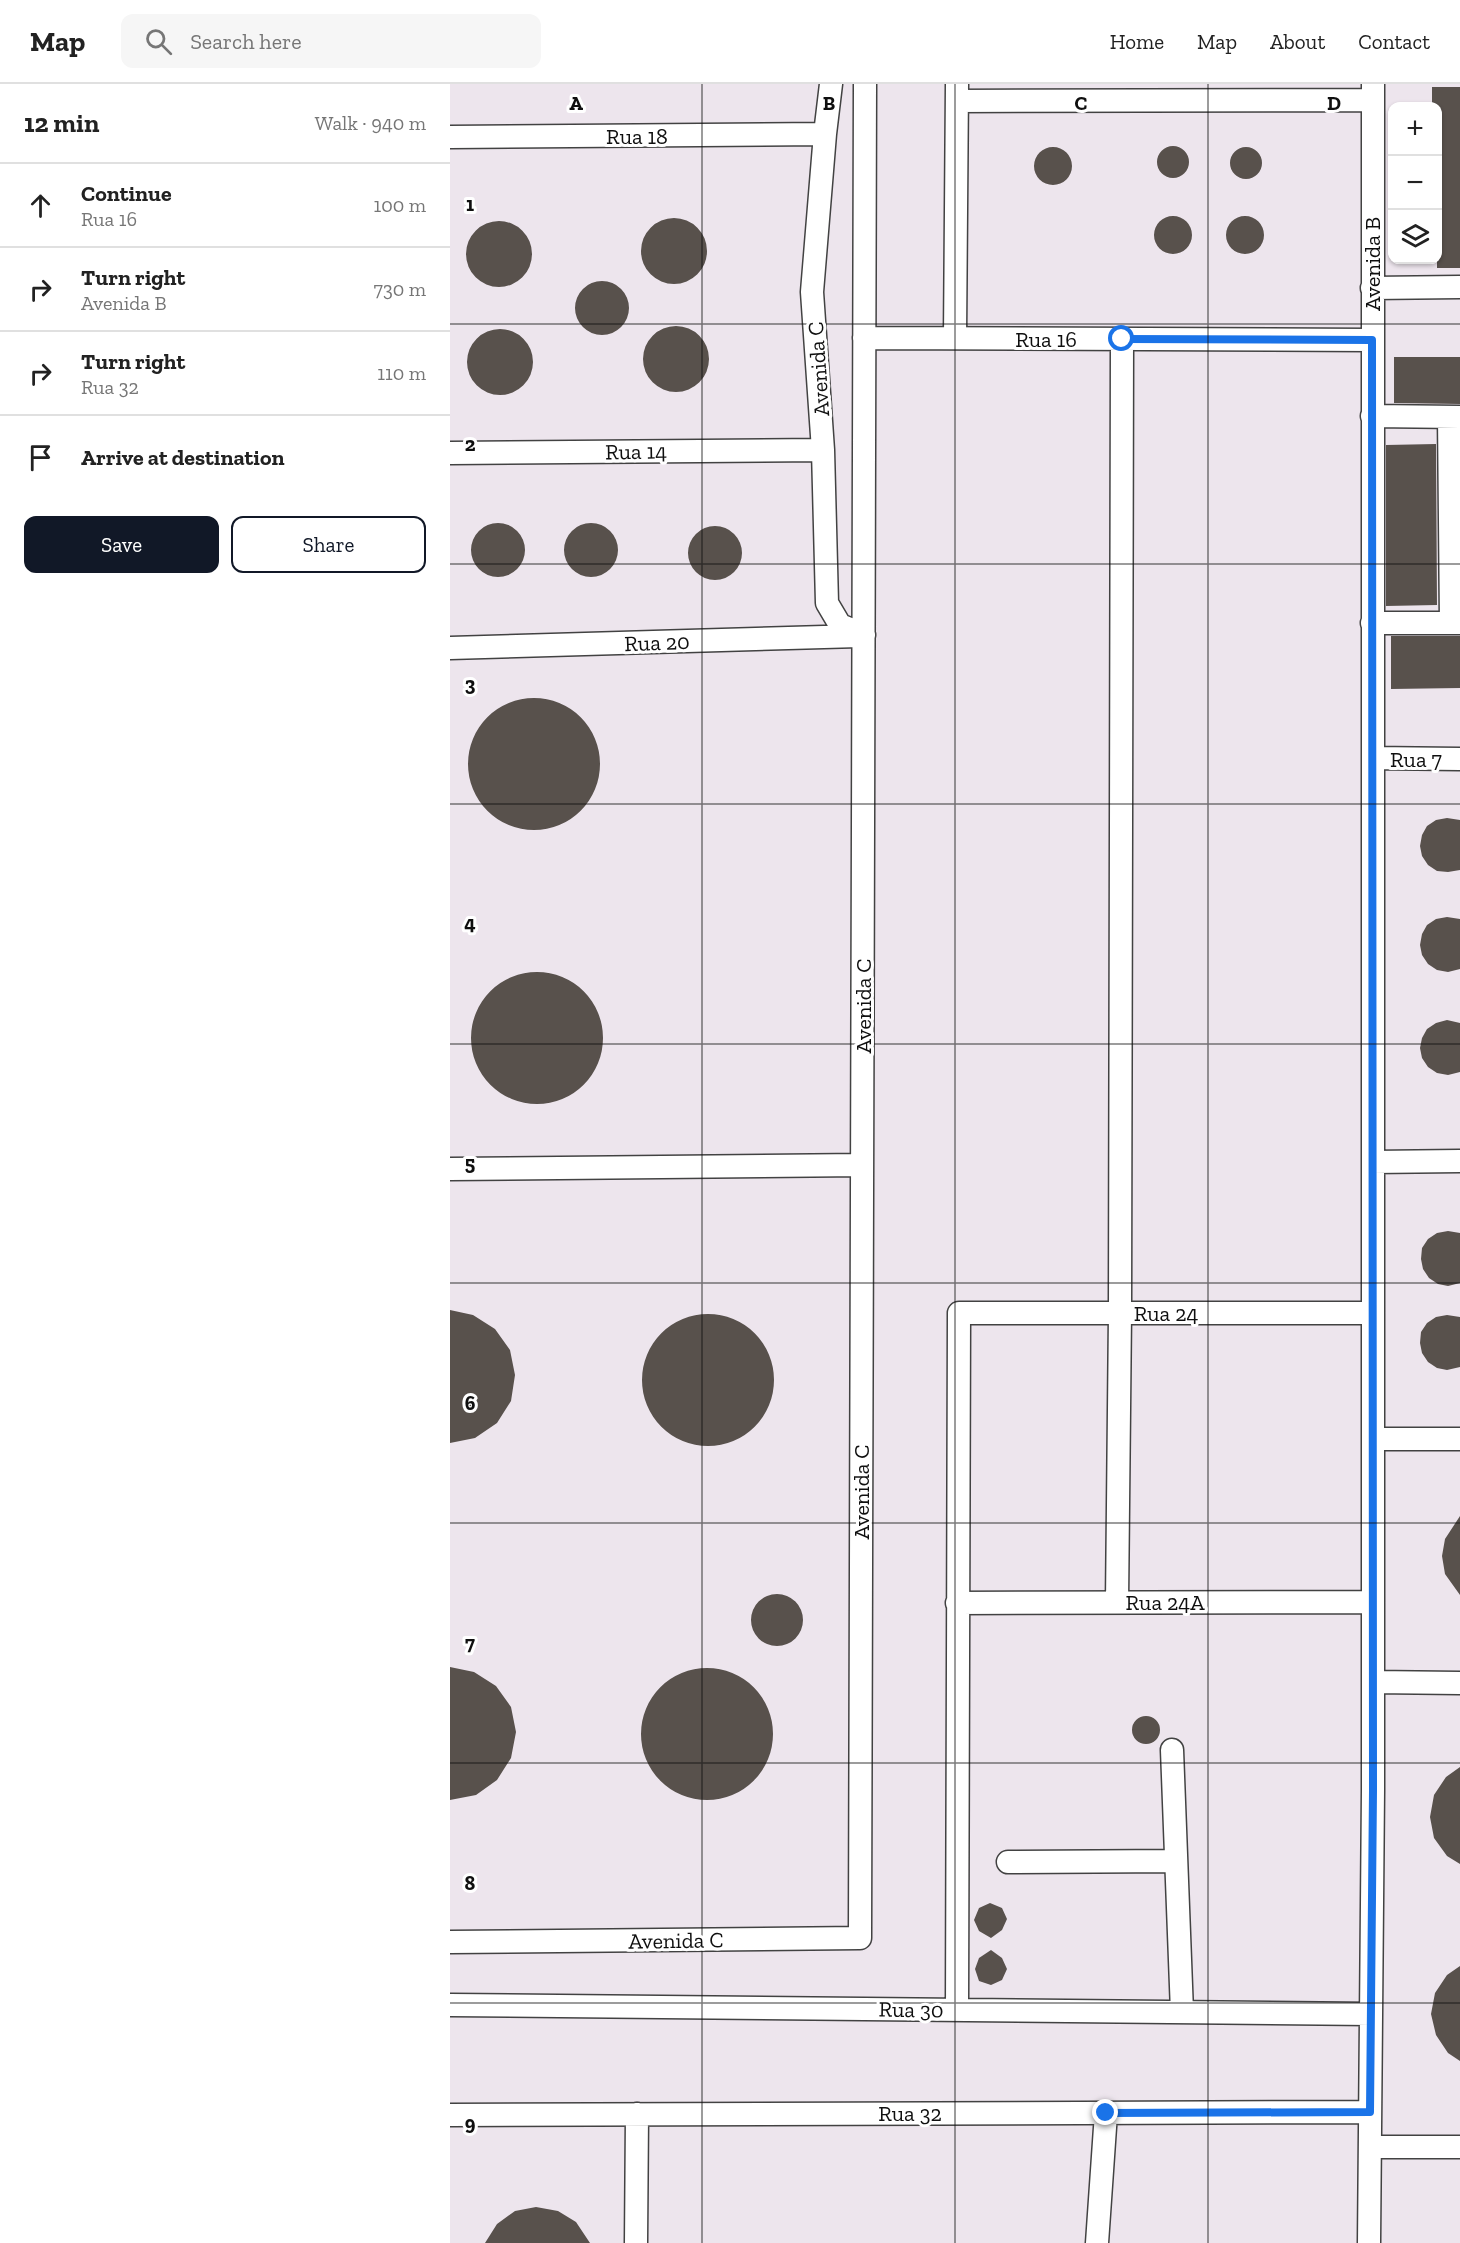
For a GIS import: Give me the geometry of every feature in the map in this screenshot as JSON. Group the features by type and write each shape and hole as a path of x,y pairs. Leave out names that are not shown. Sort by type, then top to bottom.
{"lane":[{"name":"Avenida C","path":"831,84 812,292 823,450 828,603 840,625 864,636"},
{"name":"Avenida C","path":"450,1942 860,1938 865,84"},
{"path":"955,338 957,93 1373,92"},
{"name":"Avenida B","path":"1369,2243 1373,1682 1373,92"},
{"name":"Rua 18","path":"450,137 825,134"},
{"path":"1372,288 1460,287"},
{"name":"Rua 16","path":"864,338 1372,340"},
{"path":"1117,1602 1120,1313 1122,339"},
{"path":"1372,416 1454,417 1455,623 1372,623"},
{"name":"Rua 14","path":"450,453 823,450"},
{"name":"Rua 20","path":"450,648 864,636"},
{"name":"Rua 7","path":"1372,758 1460,759"},
{"path":"1373,1162 1460,1161"},
{"path":"450,1169 862,1165"},
{"name":"Rua 24","path":"957,1603 959,1313 1373,1314"},
{"path":"1373,1439 1460,1439"},
{"name":"Rua 24A","path":"957,1603 1373,1602"},
{"path":"957,1603 957,2010"},
{"path":"1373,1682 1460,1683"},
{"path":"1172,1750 1182,2012"},
{"path":"1008,1863 1176,1861"},
{"name":"Rua 30","path":"450,2005 1371,2014"},
{"name":"Rua 32","path":"450,2115 1370,2112"},
{"path":"1097,2243 1106,2113"},
{"path":"636,2243 637,2114"},
{"path":"1370,2146 1460,2147"}],"shaded area":[{"path":"450,84 1460,84 1460,2243 450,2243"}],"building":[{"path":"1432,87 1460,87 1460,268 1437,268 1437,264 1442,264 1442,102 1432,102"},
{"path":"1173,146 1185,150 1189,162 1185,174 1173,178 1161,174 1157,162 1161,150"},
{"path":"1053,147 1067,152 1072,166 1067,180 1053,185 1039,180 1034,166 1039,152"},
{"path":"1246,147 1258,151 1262,163 1258,175 1246,179 1234,175 1230,163 1234,151"},
{"path":"1173,216 1187,221 1192,235 1187,249 1173,254 1159,249 1154,235 1159,221"},
{"path":"1245,216 1259,221 1264,235 1259,249 1245,254 1231,249 1226,235 1231,221"},
{"path":"674,218 687,221 697,228 704,238 707,251 704,264 697,274 687,281 674,284 661,281 651,274 644,264 641,251 644,238 651,228 661,221"},
{"path":"499,221 512,224 522,231 529,241 532,254 529,267 522,277 512,284 499,287 486,284 476,277 469,267 466,254 469,241 476,231 486,224"},
{"path":"597,281 607,281 617,285 625,293 629,308 625,323 617,331 607,335 597,335 587,331 579,323 575,313 575,303 579,293 587,285"},
{"path":"676,326 689,329 699,336 706,346 709,359 706,372 699,382 689,389 676,392 663,389 653,382 646,372 643,359 646,346 653,336 663,329"},
{"path":"500,329 513,332 523,339 530,349 533,362 530,375 523,385 513,392 500,395 487,392 477,385 470,375 467,362 470,349 477,339 487,332"},
{"path":"1394,357 1460,357 1460,404 1394,403"},
{"path":"1436,444 1437,605 1386,606 1386,445"},
{"path":"493,523 503,523 513,527 521,535 525,550 521,565 513,573 503,577 493,577 483,573 475,565 471,555 471,545 475,535 483,527"},
{"path":"586,523 596,523 606,527 614,535 618,550 614,565 606,573 596,577 586,577 576,573 568,565 564,555 564,545 568,535 576,527"},
{"path":"710,526 720,526 730,530 738,538 742,553 738,568 730,576 720,580 710,580 700,576 692,568 688,558 688,548 692,538 700,530"},
{"path":"1391,636 1460,636 1460,688 1391,689"},
{"path":"534,698 559,703 581,717 595,739 600,764 595,789 581,811 559,825 534,830 509,825 487,811 473,789 468,764 473,739 487,717 509,703"},
{"path":"1447,818 1460,820 1460,870 1448,872 1437,871 1428,865 1422,856 1420,846 1427,826 1436,820"},
{"path":"1447,917 1460,919 1460,969 1448,972 1437,970 1428,964 1422,955 1420,945 1427,925 1436,919"},
{"path":"537,972 562,977 584,991 598,1013 603,1038 598,1063 584,1085 562,1099 537,1104 512,1099 490,1085 476,1063 471,1038 476,1013 490,991 512,977"},
{"path":"1447,1020 1460,1023 1460,1072 1448,1075 1437,1073 1428,1067 1422,1058 1420,1048 1427,1029"},
{"path":"1448,1231 1460,1233 1460,1283 1448,1286 1438,1284 1429,1278 1423,1269 1421,1259 1422,1248 1428,1239 1437,1233"},
{"path":"450,1310 473,1315 495,1329 510,1350 515,1375 511,1401 497,1423 475,1438 450,1443"},
{"path":"708,1314 733,1319 755,1333 769,1355 774,1380 769,1405 755,1427 733,1441 708,1446 683,1441 661,1427 647,1405 642,1380 647,1355 661,1333 683,1319"},
{"path":"1447,1315 1460,1317 1460,1367 1447,1370 1437,1368 1428,1362 1422,1353 1420,1343 1421,1332 1427,1323 1436,1317"},
{"path":"1460,1516 1460,1595 1445,1574 1442,1556 1445,1539"},
{"path":"777,1594 787,1596 795,1602 801,1610 803,1620 801,1630 795,1638 787,1644 777,1646 767,1644 759,1638 753,1630 751,1620 753,1610 759,1602 767,1596"},
{"path":"450,1667 474,1672 496,1686 511,1707 516,1732 511,1758 497,1780 476,1795 450,1800"},
{"path":"707,1668 732,1673 754,1687 768,1709 773,1734 768,1759 754,1781 732,1795 707,1800 682,1795 660,1781 646,1759 641,1734 646,1709 660,1687 682,1673"},
{"path":"1146,1716 1156,1720 1160,1730 1156,1740 1146,1744 1136,1740 1132,1730 1136,1720"},
{"path":"1460,1767 1460,1864 1447,1856 1434,1838 1430,1817 1434,1795 1446,1777"},
{"path":"990,1903 1002,1908 1007,1919 1002,1930 991,1938 979,1931 974,1920 979,1908"},
{"path":"991,1950 1002,1958 1007,1969 1002,1980 991,1985 979,1981 975,1969 979,1958"},
{"path":"1460,1966 1460,2061 1448,2053 1436,2035 1431,2014 1435,1993 1447,1975"},
{"path":"536,2207 558,2211 576,2222 590,2243 485,2243 497,2224 515,2211"}],"route":[{"path":"1106,2113 1370,2112 1371,2014 1373,1790 1372,340 1122,339"}]}
